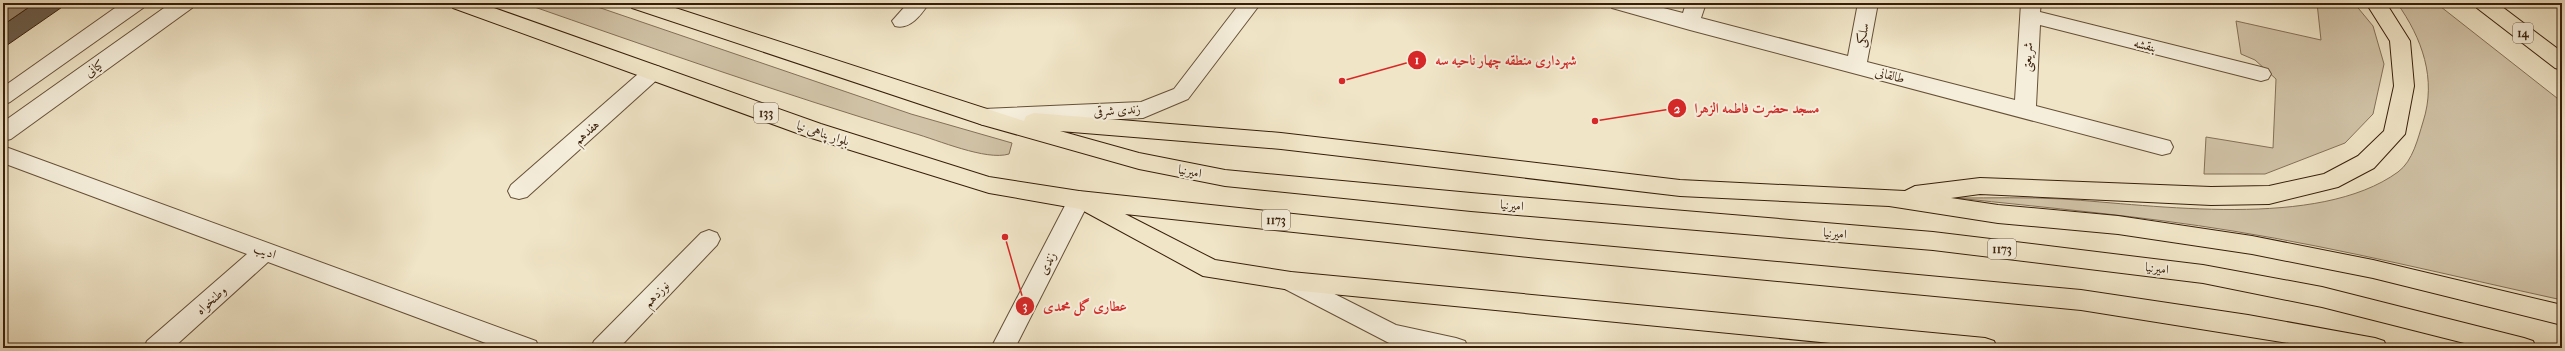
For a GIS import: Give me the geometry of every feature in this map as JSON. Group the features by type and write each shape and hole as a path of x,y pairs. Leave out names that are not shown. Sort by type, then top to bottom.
{"main road":[{"name":"بلوار پناهی نیا","path":"460,3 813,130 989,185 1080,200"},
{"path":"1889,197 1980,186 2211,196 2269,195 2330,181 2366,162 2394,134 2404,86 2400,41 2376,3"},
{"name":"14","path":"2484,3 2562,63"},
{"path":"644,4 983,117 1282,141 1680,188 1889,197 1998,214 2118,225 2252,245 2373,269 2562,315"},
{"name":"امیرنیا","path":"983,117 1139,161 1225,178 1471,202 1933,241 2203,274 2322,296 2524,348"},
{"path":"1080,200 1211,269 1292,280 1985,348"},
{"name":"1173","path":"1080,200 1473,242 2081,300 2263,328 2375,348"}],"street":[{"path":"3,97 136,3"},
{"name":"کیانی","path":"3,133 185,3"},
{"path":"902,21 920,3"},
{"name":"زندی شرقی","path":"983,117 1143,110 1181,94 1251,3"},
{"name":"طالقانی","path":"1619,3 2162,147"},
{"path":"1690,23 1696,3"},
{"name":"سلکی","path":"1856,66 1868,3"},
{"name":"بنقشه","path":"2030,10 2261,74"},
{"name":"شریعتی","path":"2025,111 2030,10"},
{"name":"هفدهم","path":"519,191 653,72"},
{"name":"ادیب","path":"3,154 527,348"},
{"name":"زندی","path":"1002,348 1080,200"},
{"name":"نوزدهم","path":"604,348 709,239"},
{"name":"وطنخواه","path":"156,348 265,251"},
{"path":"1292,280 1391,334 1456,348"}],"shaded area":[{"path":"523,3 586,3 911,114 1012,143 1009,154 988,155 962,149 766,87"},
{"path":"2317,3 2354,3 2373,26 2384,64 2373,114 2345,143 2265,174 2204,174 2206,137 2273,148 2276,79 2255,60 2241,54 2236,21 2321,40"},
{"path":"2397,3 2436,3 2562,102 2562,300 2357,254 2233,231 2130,217 1957,198 2049,198 2235,210 2281,208 2325,202 2364,190 2398,172 2408,162 2417,142 2427,106 2428,75 2425,60 2414,30"}],"building":[{"path":"3,3 35,3 3,25"}],"place":[{"name":"شهرداری منطقه چهار ناحیه سه","path":"1342,81"},
{"name":"مسجد حضرت فاطمه الزهرا","path":"1595,121"},
{"name":"عطاری گل محمدی","path":"1005,237"}]}
